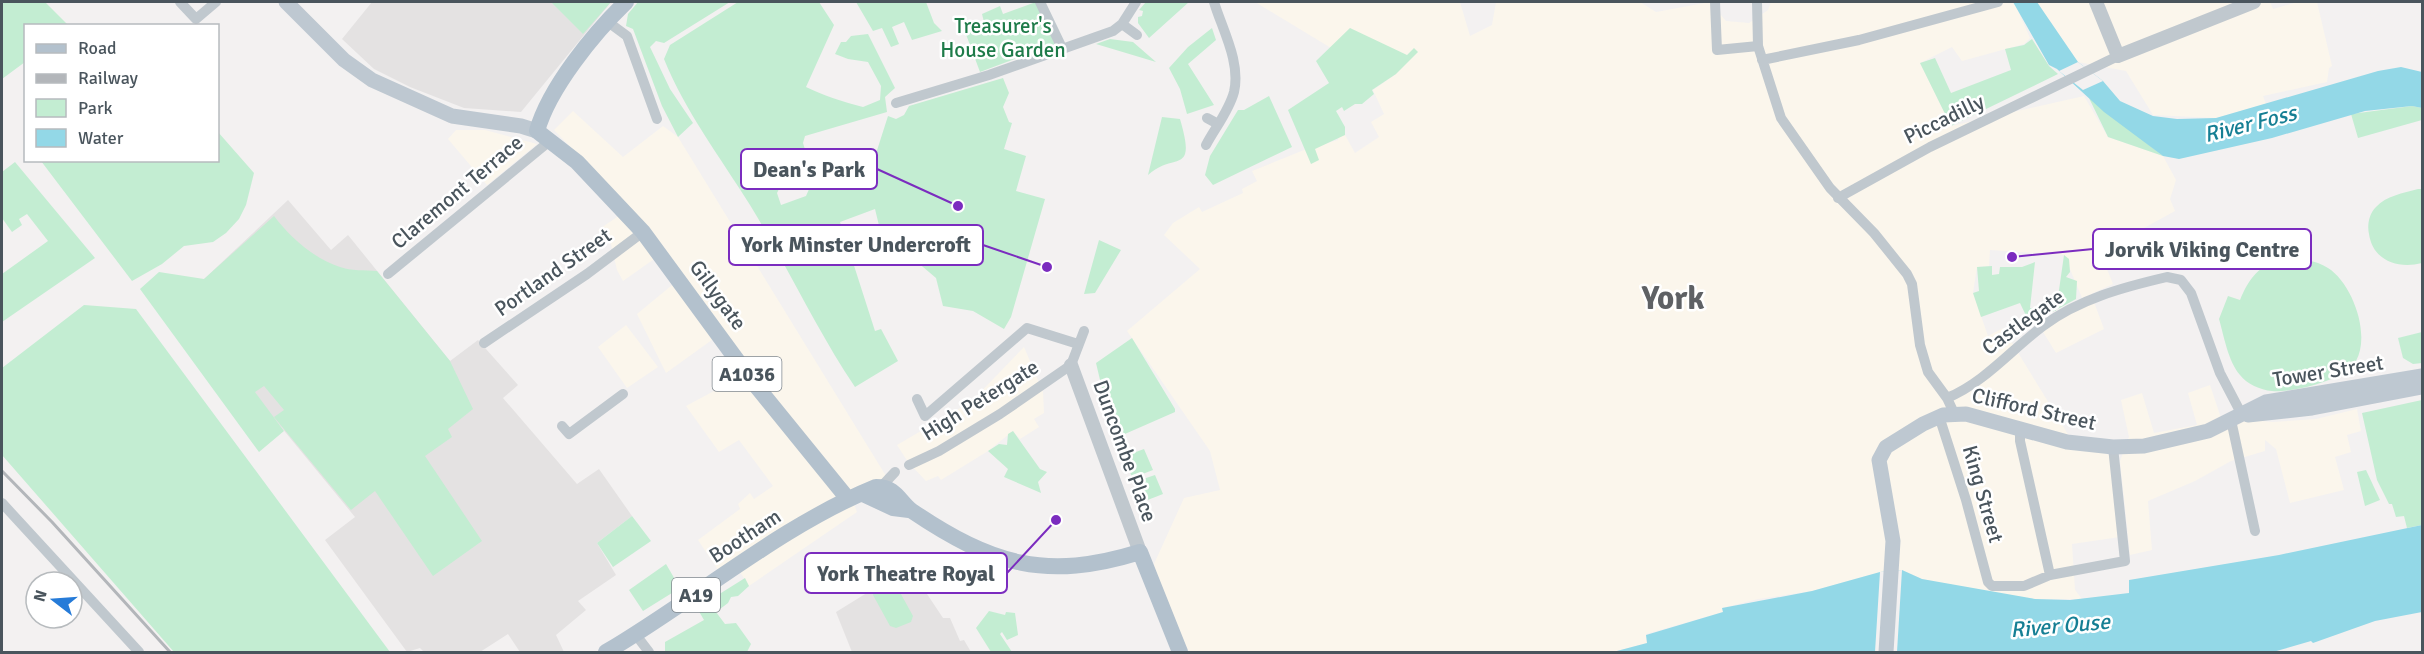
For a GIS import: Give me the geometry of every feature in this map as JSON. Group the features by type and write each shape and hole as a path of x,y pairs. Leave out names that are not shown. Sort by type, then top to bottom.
{"main road":[{"path":"286,2 344,60 372,80 452,116 521,126 544,136 544,112 555,93 608,21 626,2"},
{"name":"Gillygate","path":"544,136 597,183 643,232 746,373 856,496"},
{"name":"Tower Street","path":"2237,418 2266,402 2422,376"},
{"name":"Tower Street","path":"2237,418 2312,408 2422,387"},
{"path":"1886,652 1892,570 1892,527 1879,464 1886,447 1947,415"},
{"name":"Clifford Street","path":"1947,415 1978,416 2067,442 2113,447 2172,441 2208,431 2237,418"},
{"name":"Bootham","path":"606,652 636,635 765,549 856,496 881,487"},
{"name":"A1036","path":"881,487 900,496 909,510"},
{"name":"A1036","path":"856,496 893,508 909,510 967,546 992,556 1033,565 1065,568 1083,566 1140,552"},
{"path":"1140,552 1180,652"}],"street":[{"path":"180,2 196,19 216,2"},
{"path":"1040,2 1062,48"},
{"path":"896,104 989,75 1113,31 1122,24 1136,2"},
{"path":"1206,145 1230,104 1235,77 1233,58 1214,2"},
{"path":"1715,2 1717,50 1758,46"},
{"name":"King Street","path":"1757,2 1758,46 1781,118 1838,198 1874,233 1908,274 1912,284 1920,345 1928,372 1947,398 1947,415 1966,500 1988,582 1992,586 2024,586 2050,574"},
{"path":"1762,60 1878,35 1998,2"},
{"path":"2096,2 2118,57 2254,2"},
{"path":"608,21 627,36 657,119"},
{"path":"1122,24 1137,36"},
{"name":"Piccadilly","path":"1838,198 1930,147 2118,57"},
{"path":"1208,118 1218,124"},
{"name":"Claremont Terrace","path":"388,274 544,136"},
{"name":"Portland Street","path":"484,344 643,232"},
{"name":"Castlegate","path":"1947,398 1989,370 2045,324 2085,301 2167,277 2181,280 2191,292 2237,418"},
{"path":"917,399 925,416 1027,328 1078,344"},
{"path":"1071,365 1084,331"},
{"name":"High Petergate","path":"909,465 939,451 1000,414 1071,365"},
{"name":"Duncombe Place","path":"1071,365 1140,552"},
{"path":"562,426 569,434 623,394"},
{"path":"2237,418 2255,531"},
{"path":"2020,429 2020,441 2050,574 2121,564 2125,558 2113,447"},
{"path":"881,487 895,472"},
{"path":"2,503 139,652"},
{"path":"636,635 649,652"}],"shaded area":[{"path":"372,2 611,2 521,112 464,108 410,87 374,69 342,39"},
{"path":"1255,2 1460,2 1470,36 1492,25 1496,2 1640,2 1656,12 1710,2 1726,21 1749,23 1768,10 1771,2 2014,2 2030,38 2024,44 1962,61 1952,47 1920,63 1951,126 2084,96 2108,137 2163,156 2176,180 2170,199 2175,211 2100,252 2113,284 2091,294 2104,329 2056,353 2040,327 2083,300 2064,255 1990,250 1989,266 1977,267 1973,293 1988,336 2003,328 2069,436 2109,455 2120,537 2072,544 2075,590 2082,599 2035,599 1986,592 1922,579 1902,570 1880,572 1812,591 1758,599 1722,608 1723,612 1646,634 1647,643 1613,652 1189,652 1162,595 1154,564 1184,498 1220,490 1210,451 1127,331 1200,269 1164,235 1173,223 1199,207 1202,212 1243,193 1242,189 1257,181 1252,171 1304,150 1338,140 1339,136 1345,135 1355,153 1379,137 1371,122 1384,114 1373,90 1396,74 1350,28 1331,48"},
{"path":"2037,2 2270,2 2273,9 2298,2 2317,2 2332,66 2329,68 2327,82 2263,96 2266,104 2216,118 2153,115 2126,71 2078,62"},
{"path":"573,111 623,157 663,126 678,137 886,476 853,501 857,512 749,586 733,561 718,570 698,540 740,509 738,504 750,493 754,499 773,486 739,440 719,452 686,406 742,376 716,337 666,373 637,314 677,281 657,257 623,281 617,270 611,244 598,230 620,215 596,173 554,130"},
{"path":"456,130 485,130 537,144 487,185 448,139"},
{"path":"288,200 331,250 348,235 450,361 478,340 518,385 503,398 577,484 599,469 632,516 597,543 616,575 578,601 586,610 556,635 564,652 520,652 508,634 480,652 424,652 420,648 407,652 325,540 355,517 272,416 185,297"},
{"path":"626,325 658,367 627,388 598,347"},
{"path":"1024,347 1043,392 1044,413 1034,419 1039,427 1020,439 1013,431 988,451 941,480 938,476 926,481 908,462 897,445 972,401"},
{"path":"2210,385 2221,418 2273,422 2316,419 2357,409 2361,431 2347,435 2351,452 2335,457 2344,490 2290,503 2276,449 2265,440 2265,451 2231,461 2195,481 2148,501 2152,550 2130,555 2120,461 2129,437 2121,400 2142,393 2154,433 2197,425 2188,393"},
{"path":"909,567 943,618 950,618 960,641 964,640 971,652 852,652 836,612"}],"green space":[{"path":"2,2 45,2 67,24 24,24 24,63 2,79"},
{"path":"551,2 611,2 583,34"},
{"path":"638,2 730,2 664,43 656,41 650,47 670,89 693,123 678,137 662,106 633,29 626,26 628,14"},
{"path":"738,2 819,2 834,25 806,87 863,107 880,100 881,86 868,62 835,54 841,42 846,42 851,36 868,34 895,88 885,97 887,112 805,136 803,143 812,172 784,179 777,193 781,205 806,196 810,187 872,166 888,116 896,119 904,115 909,106 1003,78 1009,93 1003,107 1009,122 1012,123 1004,149 1026,156 1016,191 1045,199 1011,317 1004,329 973,311 943,306 936,278 916,261 883,242 875,209 840,222 875,331 881,329 898,361 855,387 827,343 750,205 682,97 664,59 670,45"},
{"path":"856,2 926,2 934,23 942,31 912,40 904,22 892,27 899,44 891,47 882,28 873,31"},
{"name":"Treasurer's House Garden","path":"1036,2 1055,44 980,72 964,29 984,22 982,14 1000,6 1003,14"},
{"path":"1146,2 1189,2 1149,38 1138,23 1138,17 1142,16 1143,11 1139,10"},
{"path":"1212,28 1216,40 1188,64 1214,105 1187,114 1180,89 1169,68 1188,47"},
{"path":"1350,28 1407,55 1414,48 1418,52 1396,74 1372,90 1374,94 1362,104 1355,104 1344,111 1342,107 1336,111 1345,127 1345,135 1315,149 1319,160 1311,164 1288,110 1329,83 1316,61"},
{"path":"1110,39 1133,42 1156,62 1096,44"},
{"path":"2032,39 2049,66 2058,74 1951,126 1920,63 1935,58 1951,93 2011,70 2005,49 2024,45"},
{"path":"1269,96 1292,147 1213,185 1205,175 1210,156 1238,110 1244,110"},
{"path":"2089,98 2163,156 2108,137"},
{"path":"2412,106 2422,108 2422,120 2358,138 2351,114"},
{"path":"1162,117 1180,119 1186,149 1180,160 1166,164 1148,175"},
{"path":"219,133 254,173 246,205 239,219 226,233 213,242 184,246 162,264 132,281 42,162 219,162"},
{"path":"15,162 95,258 2,322 2,274 48,241 27,214 19,219 22,225 12,232 2,218 2,172"},
{"path":"2422,189 2422,263 2396,264 2381,257 2371,243 2368,227 2370,216 2385,200"},
{"path":"274,216 295,239 312,253 330,263 353,270 377,271 450,361 473,409 448,429 452,437 425,456 482,541 433,576 375,491 351,510 274,417 284,410 264,386 255,392 284,431 259,452 140,289 159,272 204,279"},
{"path":"1099,240 1121,250 1095,293 1084,294"},
{"path":"2064,255 2069,259 2070,272 2066,277 2077,281 2076,299 2056,310"},
{"path":"2283,259 2312,261 2337,275 2345,285 2357,310 2361,337 2360,350 2356,361 2341,374 2318,384 2292,390 2272,391 2254,386 2240,375 2229,356 2219,319 2228,296 2240,300 2251,279 2261,269"},
{"path":"2035,262 2030,308 2054,311 2030,324 2020,303 1981,317 1973,293 1979,291 1977,267 1992,266 1992,275 1999,274 2000,267 2022,267"},
{"path":"84,305 136,309 390,652 174,652 2,455 2,368"},
{"path":"2422,332 2422,363 2413,364 2403,358 2398,338"},
{"path":"1132,338 1175,412 1118,437 1105,401 1096,363"},
{"path":"2422,400 2422,525 2407,528 2404,516 2396,517 2392,504 2389,504 2377,480 2362,413"},
{"path":"1013,431 1040,469 1047,472 1038,482 1041,493 1004,477 1008,469 988,451 999,444 1007,445 1008,434"},
{"path":"1144,449 1153,470 1132,478 1125,456"},
{"path":"2366,470 2380,500 2365,506 2357,472"},
{"path":"1155,475 1163,494 1145,501 1134,482"},
{"path":"632,516 651,541 613,567 597,543"},
{"path":"666,564 680,588 643,611 629,590"},
{"path":"745,578 749,586 738,596 731,597 728,603 716,612 725,624 736,623 751,644 747,652 665,652 665,642 704,620 697,608"},
{"path":"889,584 896,585 913,616 911,622 896,628 890,626 873,595 874,592"},
{"path":"989,611 1005,615 1006,612 1015,613 1018,635 1007,640 1002,632 1000,634 1012,652 991,652 976,628"}],"water":[{"name":"River Foss","path":"2013,2 2037,2 2078,62 2103,81 2120,101 2153,116 2177,119 2216,118 2378,71 2401,67 2422,72 2422,108 2412,106 2365,111 2272,138 2179,159 2163,156 2104,112 2057,69 2049,65"},
{"name":"River Ouse","path":"2422,525 2422,612 2375,621 2313,643 2311,641 2273,652 1613,652 1647,643 1646,635 1723,612 1722,608 1812,591 1880,572 1902,570 1922,579 2035,599 2070,600 2129,593 2129,580 2279,555"}],"pier":[{"path":"2078,62 2103,81 2083,90 2059,71"},
{"path":"1902,570 1897,652 1875,652 1880,572"}],"railway":[{"path":"2,471 52,522 170,652"}],"place":[{"name":"Dean's Park","path":"958,206"},
{"name":"Jorvik Viking Centre","path":"2012,257"},
{"name":"York Minster Undercroft","path":"1047,267"},
{"name":"York Theatre Royal","path":"1056,520"}],"district":[{"name":"York","path":"1673,297"}]}
